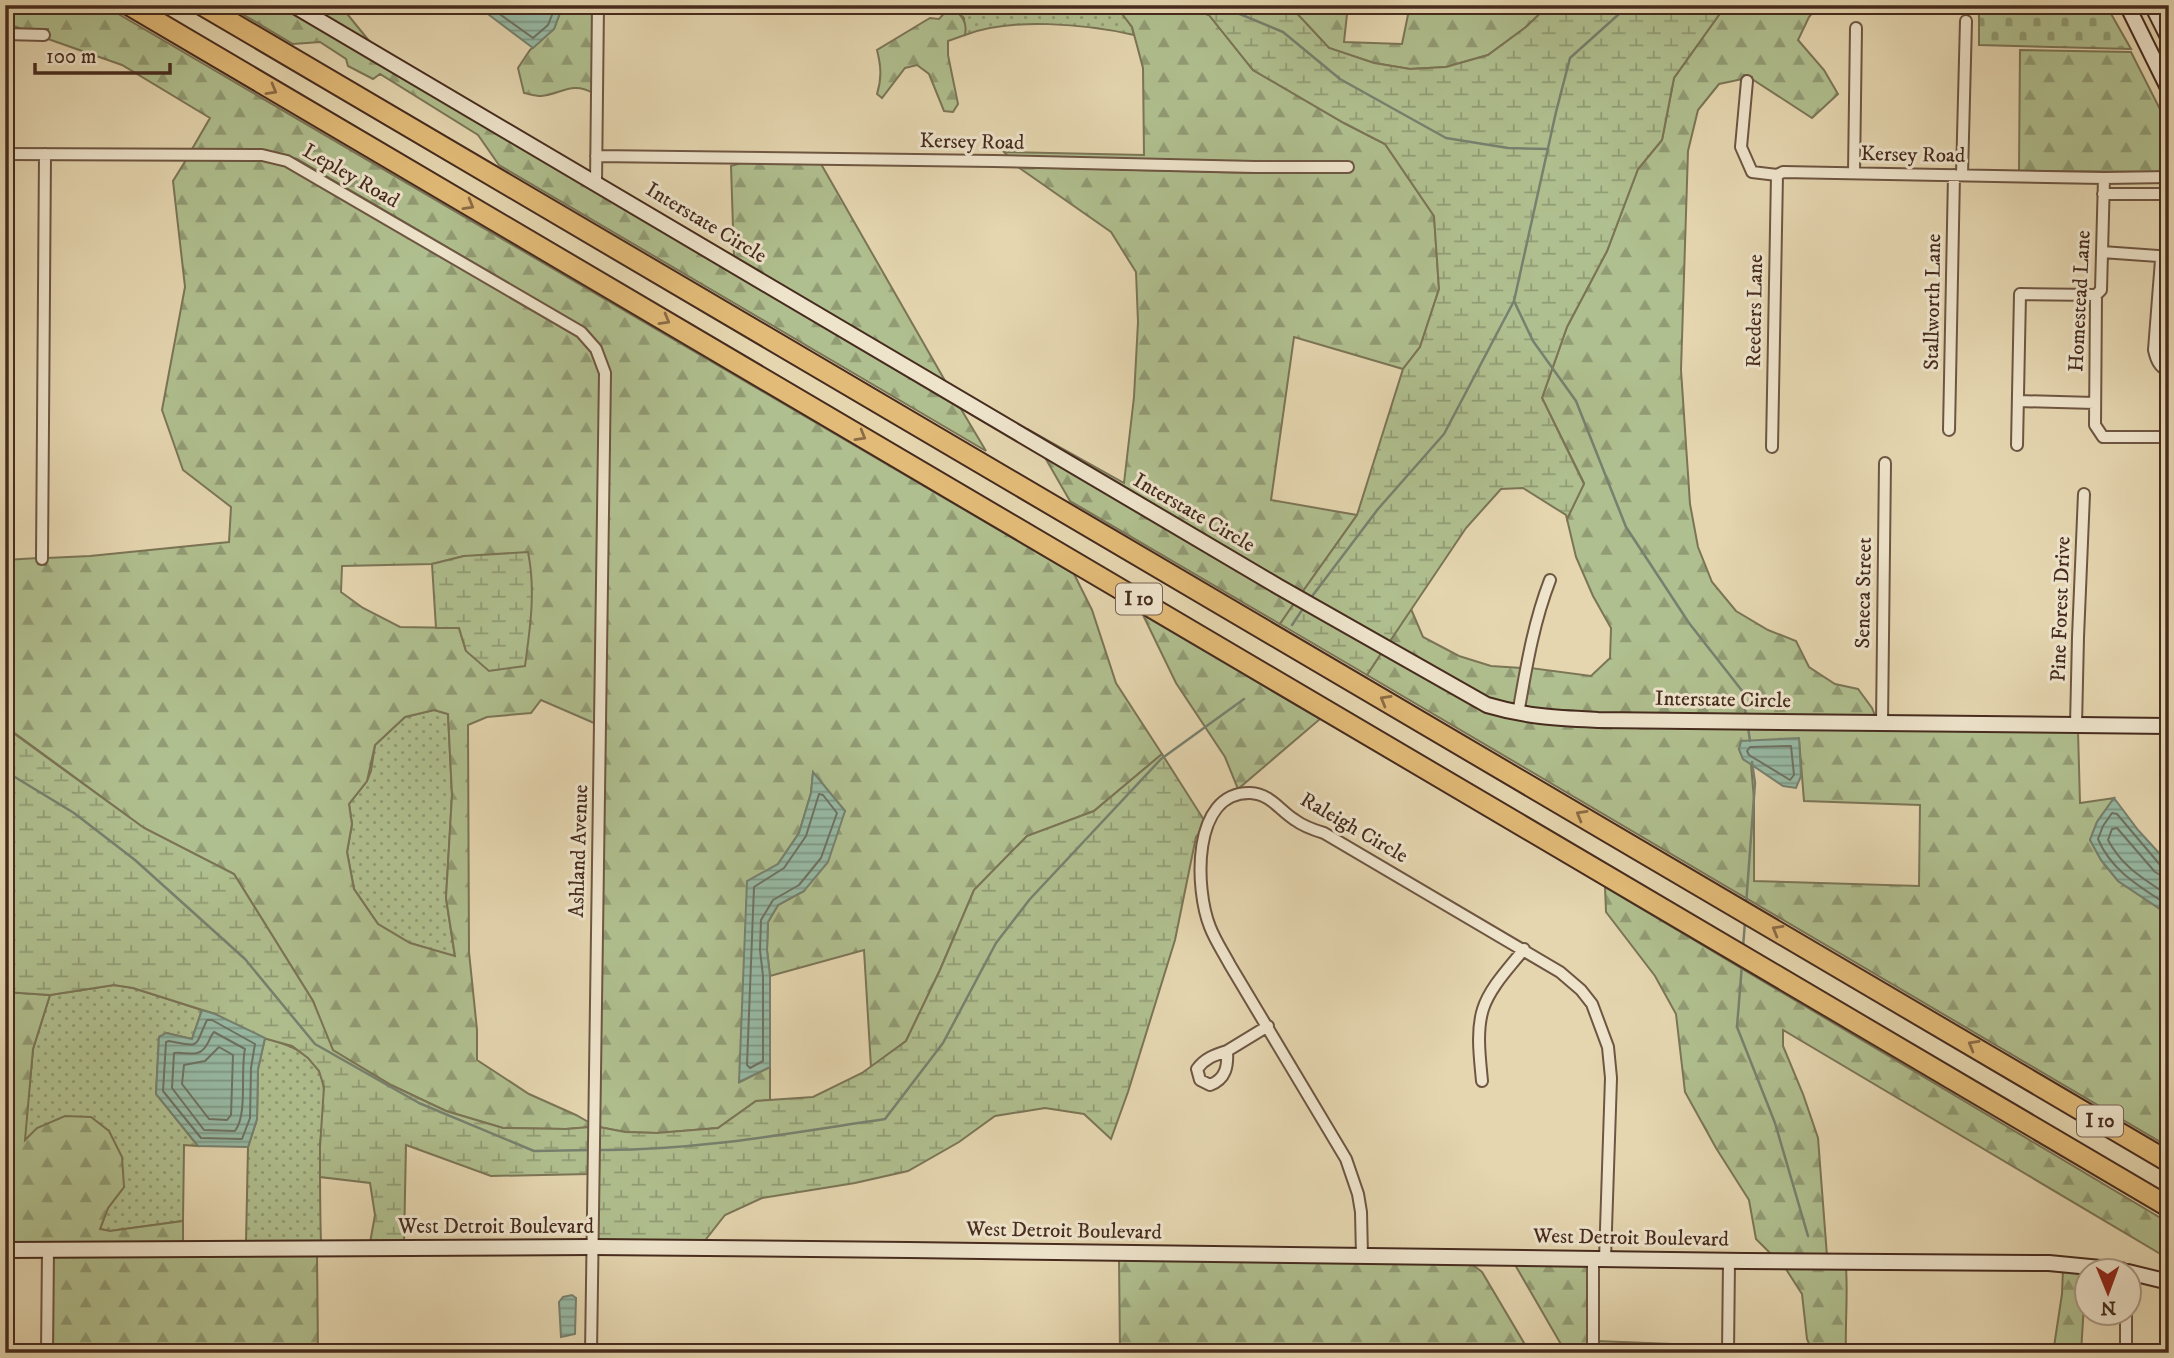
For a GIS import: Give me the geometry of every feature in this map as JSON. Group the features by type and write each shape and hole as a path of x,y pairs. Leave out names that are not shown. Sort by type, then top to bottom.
{"highway":[{"name":"I 10","path":"129,5 2169,1207"},
{"name":"I 10","path":"202,5 2169,1162"}],"street":[{"name":"Interstate Circle","path":"293,5 1301,600 1472,698 1518,714 1543,718 2169,726"},
{"path":"596,183 598,5"},
{"path":"2127,5 2169,90"},
{"path":"2152,5 2169,38"},
{"name":"Stallworth Lane","path":"1949,430 1966,21"},
{"path":"1854,173 1856,28"},
{"path":"5,34 44,35"},
{"path":"1747,81 1741,147 1752,172 1777,176"},
{"name":"Lepley Road","path":"5,154 262,155 287,161 581,332 598,352"},
{"path":"42,559 46,154"},
{"name":"Kersey Road","path":"596,156 1348,167"},
{"name":"Kersey Road","path":"1777,176 1783,172 2169,177"},
{"name":"Reeders Lane","path":"1772,447 1777,176"},
{"name":"Homestead Lane","path":"2104,178 2101,290 2096,295 2095,425 2103,437 2169,437"},
{"path":"2103,194 2169,194"},
{"path":"2102,251 2158,256 2161,260 2154,350 2156,360 2165,370 2169,370"},
{"path":"2017,446 2020,295 2096,295"},
{"name":"Ashland Avenue","path":"591,1353 605,400 605,373 598,352"},
{"path":"2018,401 2095,403"},
{"name":"Seneca Street","path":"1882,723 1885,463"},
{"name":"Pine Forest Drive","path":"2076,725 2084,495"},
{"path":"1518,714 1533,632 1550,580"},
{"name":"Raleigh Circle","path":"1362,1256 1361,1212 1353,1175 1346,1159 1209,926 1202,889 1202,843 1209,820 1223,802 1240,794 1267,797 1295,821 1324,834 1524,949 1560,972 1581,990 1592,1004 1606,1040 1611,1078 1593,1353"},
{"path":"1482,1081 1480,1032 1484,1007 1524,949"},
{"path":"1227,1051 1268,1026"},
{"name":"West Detroit Boulevard","path":"5,1250 593,1247 2072,1265"},
{"path":"47,1353 48,1250"},
{"path":"1728,1353 1729,1261"},
{"path":"2142,1275 2169,1282"},
{"path":"2126,1326 2126,1353"}],"green space":[{"path":"5,5 103,5 1074,574 1092,610 1116,683 1162,754 1094,811 1027,836 974,890 906,1041 871,1067 864,950 770,976 768,922 778,905 804,891 845,811 813,773 811,793 799,833 778,864 740,1082 770,1067 770,1100 756,1101 718,1128 657,1133 625,1132 599,1127 610,374 600,346 583,327 297,159 263,150 192,149 210,118 122,65 48,39 48,29 22,29 5,23"},
{"path":"227,5 283,5 958,404 986,451 499,165 478,135 380,74 373,79 348,66 346,59 320,42 293,44"},
{"path":"304,5 340,5 374,47"},
{"path":"563,5 594,5 593,93 573,88 541,96 524,93 518,68 530,50 554,29"},
{"path":"1116,5 1132,27 1134,35 1072,25 1026,24 984,29 965,35 964,18 951,6"},
{"path":"1179,5 1209,15 1253,70 1385,144 1434,216 1439,289 1420,347 1403,369 1294,337 1271,500 1357,515 1301,594 1032,436 1029,430 1124,483 1134,397 1138,322 1136,272 1111,232 1018,167 1255,173 1352,171 1352,162 1008,156 1004,152 1144,155 1143,68 1132,27 1116,6"},
{"path":"1179,5 1289,5 1329,48 1374,63 1410,69 1446,67 1488,55 1526,27 1549,5 1726,5 1674,78 1662,140 1638,169 1607,251 1567,327 1542,398 1584,484 1567,519 1566,515 1523,488 1501,489 1466,528 1388,644 1301,594 1357,515 1403,369 1420,347 1439,289 1434,216 1385,144 1253,70 1209,15"},
{"path":"1289,5 1348,5 1344,42 1402,44 1410,5 1549,5 1526,27 1488,55 1446,67 1410,69 1374,63 1329,48"},
{"path":"1726,5 1819,5 1809,17 1798,40 1824,70 1838,94 1812,118 1752,77 1744,75 1743,79 1719,84 1698,110 1688,151 1681,370 1690,504 1698,547 1712,582 1736,611 1768,630 1796,641 1809,667 1835,684 1858,689 1876,718 1598,715 1523,710 1531,668 1591,676 1610,658 1611,628 1576,557 1567,519 1584,483 1542,398 1567,327 1607,251 1638,169 1662,140 1674,78"},
{"path":"1979,5 2106,5 2131,49 1979,45"},
{"path":"951,6 962,18 966,30 965,35 948,41 948,55 958,104 953,112 944,111 929,74 917,65 905,68 882,98 877,94 880,72 877,50 930,18 939,19"},
{"path":"2020,50 2131,52 2169,127 2169,172 2019,171"},
{"path":"186,160 262,160 286,166 578,337 593,352 601,374 595,818 594,723 541,700 531,713 487,717 468,725 469,952 477,1030 477,1060 529,1094 590,1123 590,1127 503,1128 446,1111 391,1085 332,1050 313,1001 234,874 144,828 5,726 5,560 38,558 38,564 46,565 47,558 229,542 231,507 183,470 162,410 185,287 173,181","holes":["464,556 466,651 459,628 400,627 363,608 341,592 342,566 432,564","434,710 448,714 452,795 446,898 455,956 410,943 378,924 354,889 347,852 352,824 349,804 367,781 375,745 405,717"]},
{"path":"741,163 821,164 948,386 734,258 731,166"},
{"path":"1043,454 1295,602 1280,624 1070,501"},
{"path":"528,552 532,595 525,666 489,671 466,651 459,628 436,628 432,564 464,556"},
{"path":"1295,602 1382,652 1367,675 1280,624"},
{"path":"1411,609 1423,637 1459,656 1491,666 1521,668 1514,708 1488,700 1388,644"},
{"path":"1143,615 1320,719 1238,789 1225,757 1176,683"},
{"path":"1382,652 1512,718 1521,720 2078,731 2080,803 2114,798 2097,822 2090,840 2101,860 2118,881 2169,915 2169,1147 1367,675","holes":["1799,739 1804,801 1920,805 1919,886 1754,881 1754,799 1751,764 1743,759 1739,749"]},
{"path":"434,710 448,714 452,795 446,898 455,957 410,943 378,924 354,889 347,852 352,824 349,804 367,781 375,745 405,717"},
{"path":"5,727 144,828 234,874 313,1001 333,1050 391,1085 446,1111 503,1128 590,1127 590,1174 491,1176 406,1145 404,1243 370,1243 375,1215 370,1183 320,1177 324,1087 319,1071 292,1046 256,1036 215,1014 133,988 114,985 50,995 5,992"},
{"path":"1162,754 1204,820 1196,837 1175,940 1111,1139 1084,1114 1045,1108 995,1116 959,1142 908,1171 855,1183 762,1198 725,1215 703,1243 597,1242 599,1127 625,1132 657,1133 718,1128 756,1101 813,1097 862,1073 906,1041 974,890 1027,836 1094,811"},
{"path":"1605,887 2169,1223 2169,1259 1783,1030 1783,1046 1818,1138 1827,1256 1773,1256 1756,1239 1749,1200 1685,1092 1676,1014 1655,976 1606,912"},
{"path":"114,985 133,988 202,1010 192,1039 167,1033 159,1037 156,1094 198,1146 184,1145 183,1221 110,1231 100,1229 108,1208 124,1187 24,1142 33,1049 50,995"},
{"path":"5,992 50,995 33,1049 25,1140 37,1128 65,1116 91,1117 109,1131 122,1157 124,1187 108,1208 100,1229 110,1231 183,1221 183,1244 5,1245"},
{"path":"265,1038 302,1053 314,1064 322,1079 324,1099 320,1151 321,1243 246,1243 248,1147 257,1119 258,1069"},
{"path":"317,1253 318,1353 51,1353 53,1255"},
{"path":"1119,1258 1469,1262 1482,1272 1530,1353 1120,1353"},
{"path":"1514,1263 1589,1264 1588,1353 1566,1353"},
{"path":"1784,1266 1846,1267 1846,1353 1813,1353 1807,1339 1802,1294"},
{"path":"2063,1269 2072,1270 2072,1326 2083,1326 2081,1353 2053,1353"},
{"path":"1597,1341 1671,1344 1671,1353 1597,1353"}],"water":[{"path":"476,5 563,5 554,29 533,48"},
{"path":"1799,738 1801,776 1796,788 1783,786 1743,759 1739,749 1741,741"},
{"path":"813,772 845,811 828,862 804,891 778,905 768,922 770,1067 739,1082 747,881 778,864 799,833 811,793"},
{"path":"2114,798 2169,864 2169,915 2118,881 2101,860 2090,840 2097,822"},
{"path":"202,1010 265,1038 258,1069 257,1119 248,1147 198,1146 156,1094 159,1037 166,1033 192,1039"},
{"path":"572,1295 576,1298 575,1334 561,1337 559,1302 563,1297"}],"waterway":[{"path":"1218,5 1283,32 1340,79 1446,138 1508,148 1548,149"},
{"path":"1310,599 1378,509 1444,434 1514,301 1570,58 1629,5"},
{"path":"1514,301 1533,341 1576,401 1626,527 1689,623 1743,692 1746,717"},
{"path":"1292,625 1304,607"},
{"path":"599,1150 671,1148 885,1119 943,1043 996,943 1030,899 1161,759 1244,699"},
{"path":"1748,727 1750,741"},
{"path":"1746,905 1755,783 1752,762"},
{"path":"5,771 74,813 135,860 245,959 315,1044 419,1103 534,1151 592,1150"},
{"path":"1743,947 1745,922"},
{"path":"1742,964 1737,1027 1775,1123 1808,1236"}]}
